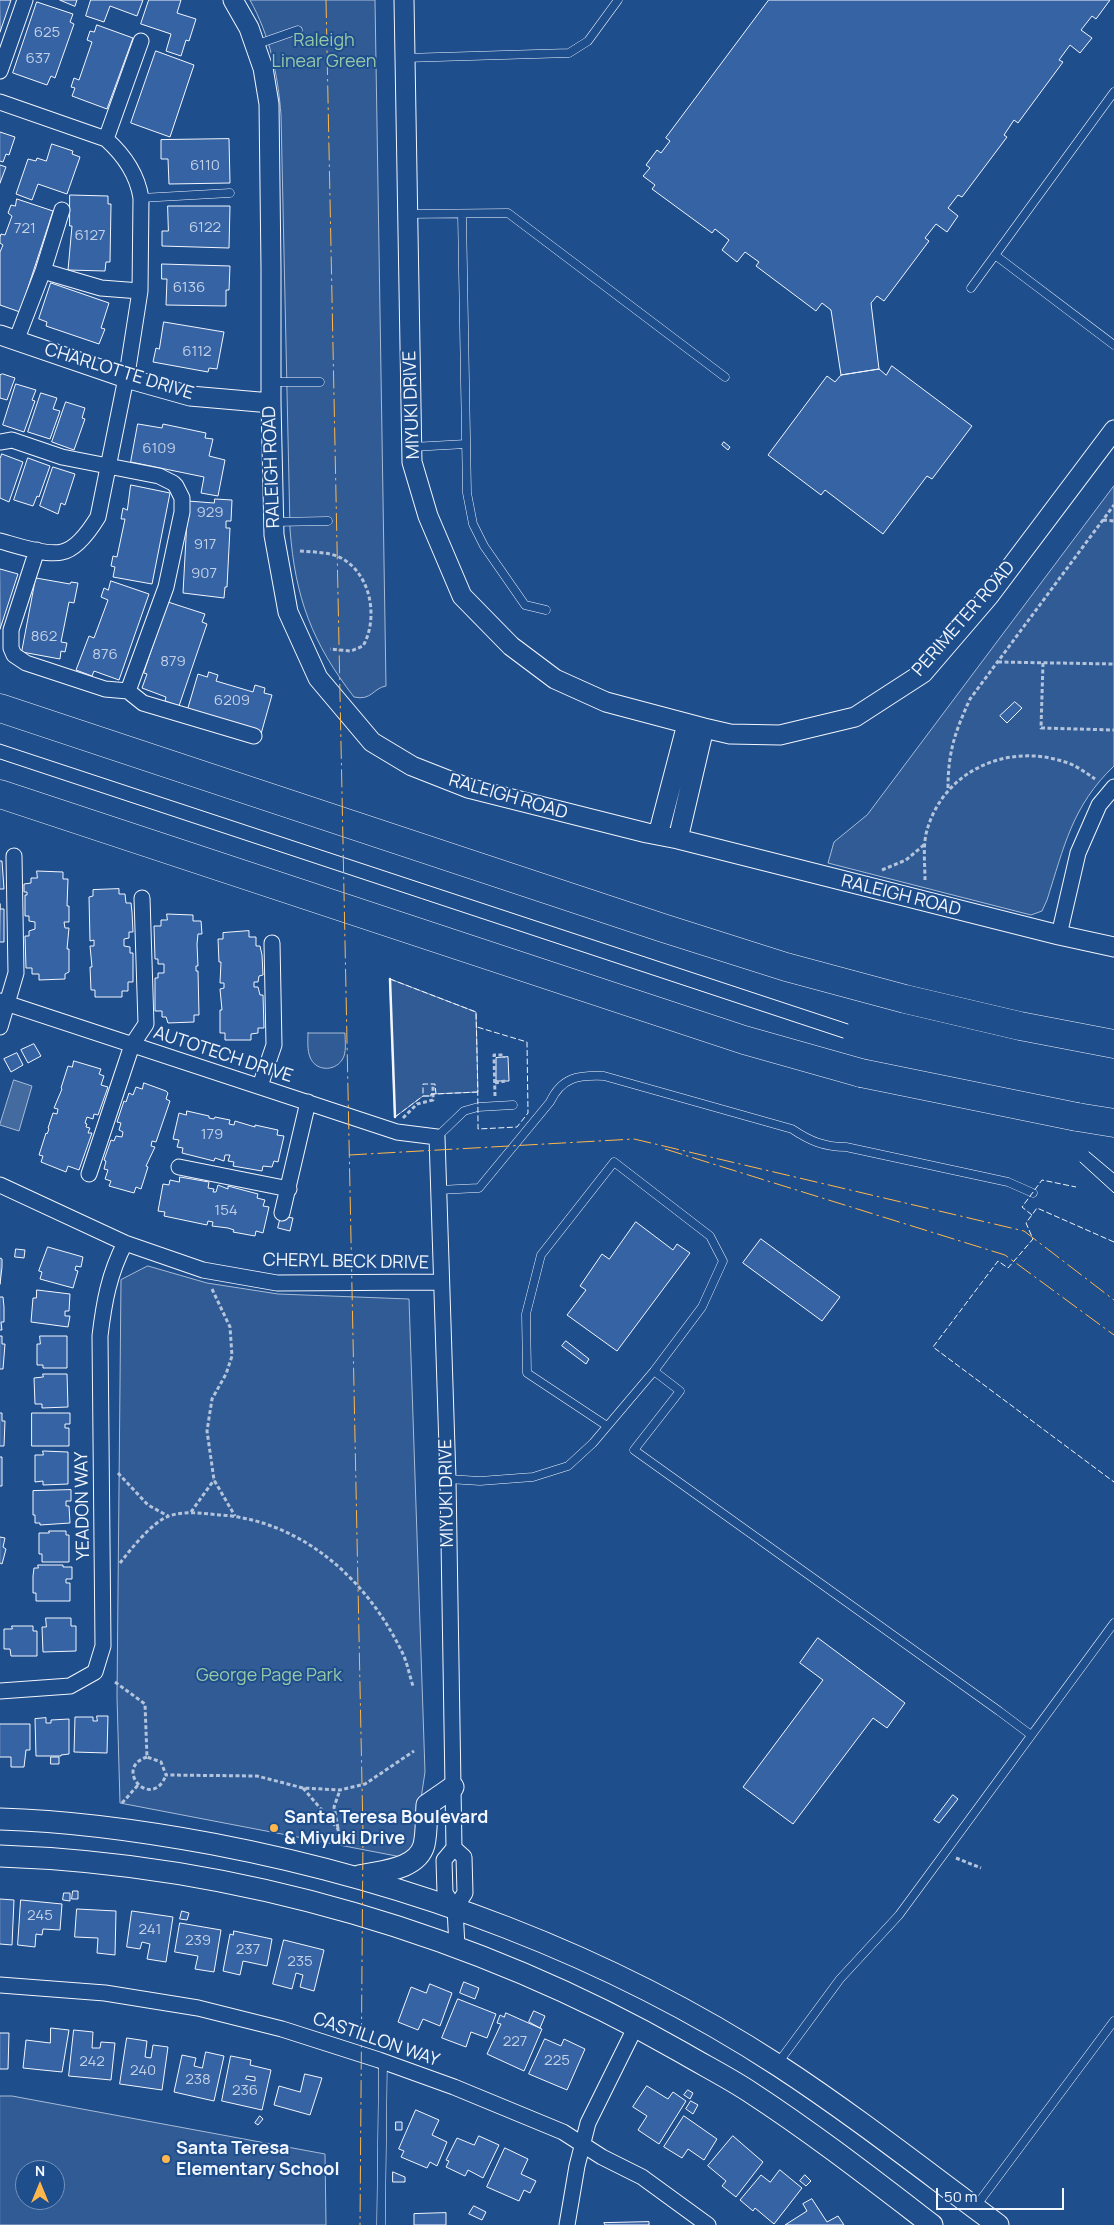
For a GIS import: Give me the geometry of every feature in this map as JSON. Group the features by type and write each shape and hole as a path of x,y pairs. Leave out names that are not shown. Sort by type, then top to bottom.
{"highway":[{"path":"0,708 644,922 786,967 905,999 1020,1026 1114,1044"},
{"path":"0,794 744,1040 861,1073 1114,1123"}],"main road":[{"path":"357,1876 406,1865 416,1859 424,1846 427,1805 453,1787"},
{"path":"0,1819 118,1828 267,1854 357,1876 455,1908 533,1938 685,2010 777,2065 833,2103 998,2225"},
{"path":"0,1856 86,1862 173,1873 272,1893 336,1909 457,1947 548,1984 636,2026 748,2090 852,2163 932,2225"}],"street":[{"path":"0,70 25,0"},
{"name":"RALEIGH ROAD","path":"233,0 249,28 263,68 268,104 274,535 288,612 318,678 372,742 412,766 468,788 1114,947"},
{"name":"MIYUKI DRIVE","path":"404,0 412,462 428,516 462,596 511,646 555,679 606,702 696,726"},
{"path":"106,139 141,42"},
{"path":"0,102 106,139 120,152 131,168 139,186 141,198 140,291 126,378 98,517 87,536 62,552 37,550 0,541"},
{"path":"8,338 43,271 62,210"},
{"path":"43,271 101,288 140,291"},
{"name":"CHARLOTTE DRIVE","path":"8,338 126,378 190,396 271,403"},
{"name":"PERIMETER ROAD","path":"696,726 730,734 780,735 855,717 923,673 989,596 1114,430"},
{"path":"0,442 12,440 62,457 159,476 173,482 179,492 182,503 166,587 128,691"},
{"path":"37,550 11,630 11,648 14,654 26,663 105,689 128,691 142,703 254,736"},
{"path":"658,835 696,726"},
{"path":"678,839 696,726"},
{"path":"1059,935 1078,852 1099,805 1114,788"},
{"path":"0,1027 4,1002 16,973 14,856"},
{"path":"89,1174 132,1045 146,1024 142,898"},
{"path":"260,1086 274,1045 272,943"},
{"name":"AUTOTECH DRIVE","path":"4,1002 397,1132 436,1137"},
{"path":"282,1214 308,1102"},
{"name":"MIYUKI DRIVE","path":"436,1137 448,1479 454,1848 444,1860 444,1875 445,1893 455,1908 457,1947"},
{"path":"179,1167 289,1189"},
{"name":"CHERYL BECK DRIVE","path":"0,1185 125,1243 203,1270 277,1282 440,1282"},
{"name":"YEADON WAY","path":"0,1691 70,1686 95,1672 103,1646 100,1336 104,1300 116,1261 125,1243"},
{"name":"MIYUKI DRIVE","path":"454,1848 464,1857 465,1893 455,1908"},
{"name":"CASTILLON WAY","path":"0,1985 105,1993 198,2008 282,2029 383,2061 454,2086 562,2132 642,2177 708,2225"},
{"path":"567,2225 582,2144 588,2123 636,2026"}],"lane":[{"path":"405,58 569,53 588,41 618,0"},
{"path":"255,45 298,30"},
{"path":"971,288 1114,92"},
{"path":"141,198 230,193"},
{"path":"408,214 508,213 725,377"},
{"path":"462,214 467,493 473,524 484,546 525,605 546,610"},
{"path":"995,255 1114,345"},
{"path":"271,382 320,382"},
{"path":"412,447 466,444"},
{"path":"274,522 328,521"},
{"path":"438,1190 479,1188 550,1102 555,1090 567,1081 582,1075 604,1076 792,1129 812,1142 846,1147 1008,1182 1033,1193"},
{"path":"436,1137 464,1111 478,1107 513,1106"},
{"path":"448,1479 480,1480 534,1477 568,1466 593,1443 654,1371 702,1306 723,1260 710,1236 614,1162 541,1255 526,1314 527,1373 606,1426"},
{"path":"654,1371 680,1391 634,1450 999,1711 1031,1736"},
{"path":"777,2065 840,1978 899,1915 1114,1623"},
{"path":"975,2208 1114,2021"},
{"path":"381,2225 383,2061"}],"path":[{"path":"925,880 926,834 948,788 948,764 955,732 970,699 1114,505"},
{"path":"1103,520 1114,521"},
{"path":"300,551 318,552 340,557 354,568 362,579 370,597 372,615 370,634 364,646 351,651 330,649"},
{"path":"997,662 1114,664"},
{"path":"1043,663 1041,728 1114,730"},
{"path":"948,788 982,765 1006,758 1036,757 1066,762 1095,779"},
{"path":"882,870 906,860 926,844"},
{"path":"496,1107 494,1055 504,1055 504,1058"},
{"path":"495,1083 505,1082"},
{"path":"400,1122 413,1107 425,1101 433,1100 433,1084"},
{"path":"212,1289 230,1327 232,1356 226,1374 212,1399 206,1432 214,1480 236,1516"},
{"path":"118,1473 148,1505 168,1516"},
{"path":"191,1512 214,1480"},
{"path":"120,1563 141,1537 168,1516 191,1512 236,1516 268,1524 326,1555 361,1587 381,1614 402,1651 413,1686"},
{"path":"115,1682 145,1704 147,1757"},
{"path":"166,1776 257,1776 303,1788 340,1790 365,1784 414,1751"},
{"path":"147,1757 161,1762 166,1776 160,1786 154,1789 143,1788 135,1781 133,1770 139,1761 147,1757"},
{"path":"122,1803 138,1785"},
{"path":"303,1788 338,1828"},
{"path":"340,1790 334,1807 340,1844"},
{"path":"944,1853 981,1868"}],"green space":[{"name":"Raleigh Linear Green","path":"250,0 375,0 386,686 369,696 360,698 354,697 339,677 317,638 301,598 292,554 281,115 278,85 272,56 263,28"},
{"path":"1114,486 1114,766 1088,796 1071,828 1042,911 1031,915 828,863 834,842 867,815"},
{"path":"390,979 476,1012 478,1092 423,1096 395,1117"},
{"path":"308,1033 345,1033 345,1054 339,1064 334,1067 325,1068 312,1062 308,1051"},
{"name":"George Page Park","path":"148,1266 207,1283 278,1294 409,1299 425,1772 412,1859 120,1803 117,1697 121,1280"},
{"name":"Santa Teresa Elementary School","path":"0,2096 12,2096 325,2154 326,2225 0,2225"}],"shaded area":[{"path":"14,1080 32,1086 19,1131 0,1125"}],"building":[{"path":"0,0 11,0 0,32"},
{"path":"60,0 77,0 75,6"},
{"path":"91,0 143,0 137,16 110,6 104,22 86,16"},
{"path":"149,0 181,0 177,13 196,19 189,41 186,40 181,56 166,51 171,34 141,24"},
{"path":"769,0 1110,0 1096,19 1092,16 1081,30 1092,38 1080,53 1070,45 1059,60 1063,62 1018,123 1014,120 1004,135 1007,137 962,197 958,195 948,208 958,216 947,232 936,224 925,238 929,241 884,301 877,296 871,303 879,369 841,375 831,310 822,303 816,311 756,266 759,262 745,252 737,262 722,250 729,240 715,229 712,233 652,189 655,185 643,176 650,168 646,165 657,150 661,153 670,141 666,138"},
{"path":"37,2 73,14 70,22 74,24 55,78 51,76 47,85 13,73"},
{"path":"97,25 133,38 107,109 72,96 75,88 71,87 74,78 79,80 92,42 87,40 90,31 94,32"},
{"path":"156,51 194,65 170,137 131,123"},
{"path":"0,132 15,137 9,155 6,154 3,162 0,161"},
{"path":"229,139 230,183 169,184 168,159 161,159 161,140"},
{"path":"52,144 73,151 72,154 80,157 67,194 38,184 32,200 16,194 28,159 36,161 37,158 46,161"},
{"path":"0,165 6,167 0,183"},
{"path":"70,195 108,196 108,204 111,204 110,262 106,262 105,271 68,270 72,226 70,226"},
{"path":"17,199 53,211 20,312 0,305 0,252 3,245 0,243 0,237 1,234 5,235 12,216 8,213 11,205 15,206"},
{"path":"168,206 230,206 229,248 162,246 162,231 168,231"},
{"path":"162,264 230,266 229,290 226,290 226,306 166,305 167,279 162,279"},
{"path":"51,283 109,303 101,328 105,329 99,344 46,326 47,322 39,319"},
{"path":"164,322 224,332 217,369 209,368 208,372 153,362 156,348 159,349"},
{"path":"892,366 972,426 932,479 927,476 883,534 825,490 821,495 768,455 827,376 835,382 841,375 879,369 886,375"},
{"path":"3,374 15,378 7,400 0,398 0,375"},
{"path":"16,384 36,390 32,400 35,401 24,432 3,425"},
{"path":"41,393 57,398 53,409 60,411 50,439 28,432"},
{"path":"66,402 85,408 82,418 85,419 74,450 52,442"},
{"path":"138,424 162,428 163,424 206,433 205,438 213,439 209,456 225,460 218,496 201,493 204,477 131,462"},
{"path":"724,442 730,447 728,450 722,445"},
{"path":"2,454 23,462 9,502 0,498 0,459"},
{"path":"28,458 50,466 39,497 37,496 33,506 14,500"},
{"path":"53,467 75,474 65,505 61,503 58,514 40,506"},
{"path":"131,485 170,493 152,584 113,577 115,567 111,566 113,556 117,557 125,519 121,519 123,508 127,510"},
{"path":"215,499 232,500 231,521 226,521 226,528 230,528 227,587 225,587 224,598 183,593 188,501 214,503"},
{"path":"0,569 18,574 0,629"},
{"path":"36,578 70,584 71,582 78,583 74,603 69,602 61,642 67,643 65,652 61,651 60,659 22,652"},
{"path":"111,581 149,594 119,680 94,671 92,676 76,670 89,636 94,638 108,600 101,597 104,588 108,590"},
{"path":"168,602 205,614 202,622 207,624 179,706 165,701 166,697 142,688 147,674 144,673"},
{"path":"209,672 218,675 216,681 253,692 255,685 265,688 264,693 272,695 261,734 187,711 198,674 207,677"},
{"path":"1015,702 1022,708 1007,723 1000,716"},
{"path":"0,861 2,861 4,889 0,889"},
{"path":"37,871 63,872 63,879 68,879 67,906 69,906 69,922 64,922 65,928 69,928 67,949 69,949 69,972 65,974 65,979 39,980 39,974 32,974 32,968 26,968 25,936 29,936 29,931 35,929 35,922 29,921 29,916 25,916 25,895 27,895 27,892 24,892 24,884 31,883 31,878 37,878"},
{"path":"119,889 119,894 125,894 126,903 131,903 133,932 129,932 129,938 124,939 124,946 130,947 130,953 133,953 133,982 128,982 128,991 122,991 122,997 95,997 95,990 91,990 90,967 92,967 90,946 94,946 94,940 90,941 89,897 93,896 93,890"},
{"path":"0,909 4,909 4,942 0,942"},
{"path":"167,914 193,915 193,921 201,921 202,934 198,934 198,966 196,966 196,971 198,971 199,1015 194,1015 194,1022 168,1023 166,1017 162,1017 162,1011 155,1011 155,978 158,978 158,973 164,973 164,964 158,964 158,959 155,959 154,926 161,926 161,920 167,920"},
{"path":"249,931 249,937 256,937 256,946 260,946 262,955 263,975 259,976 258,982 254,982 254,987 258,987 260,995 263,995 264,1028 258,1028 258,1033 251,1034 251,1040 225,1040 225,1033 220,1033 220,1010 222,1010 220,989 224,988 224,983 220,983 221,962 219,962 218,939 223,939 223,933"},
{"path":"34,1044 41,1056 28,1063 21,1050"},
{"path":"17,1053 23,1065 11,1072 4,1059"},
{"path":"508,1057 509,1081 496,1081 496,1058"},
{"path":"74,1061 101,1069 99,1074 104,1076 101,1085 108,1087 98,1115 94,1114 93,1119 87,1117 86,1127 90,1128 88,1133 92,1133 79,1170 68,1166 66,1172 41,1162 43,1156 39,1155 53,1113 57,1114 58,1109 54,1108 62,1089 68,1066 72,1067"},
{"path":"144,1083 166,1091 168,1093 166,1099 170,1101 156,1142 152,1141 151,1146 155,1147 146,1166 148,1167 141,1189 136,1187 134,1193 109,1186 111,1181 105,1179 108,1170 104,1169 106,1161 104,1160 111,1140 114,1141 116,1136 122,1137 123,1132 119,1130 121,1123 117,1122 124,1101 126,1102 129,1093 133,1095 136,1087 142,1089"},
{"path":"187,1111 209,1116 209,1118 214,1119 215,1117 230,1120 229,1124 234,1125 235,1121 255,1127 255,1125 278,1130 277,1135 284,1136 278,1162 274,1161 272,1167 263,1166 262,1171 233,1166 234,1162 228,1161 230,1155 225,1155 224,1161 215,1158 214,1161 182,1153 183,1148 177,1147 179,1140 173,1139 179,1113 186,1115"},
{"path":"180,1177 209,1182 208,1188 214,1189 213,1192 216,1192 218,1185 228,1189 228,1186 258,1194 257,1198 265,1200 263,1206 269,1207 263,1233 256,1231 255,1236 233,1232 234,1230 228,1228 212,1226 213,1222 208,1221 207,1225 164,1216 165,1212 158,1211 163,1184 169,1185 170,1180 179,1182"},
{"path":"281,1216 293,1218 290,1231 278,1228"},
{"path":"636,1222 673,1250 677,1244 690,1253 617,1351 567,1315 586,1290 580,1286 602,1254 609,1259"},
{"path":"761,1239 840,1297 822,1321 743,1263"},
{"path":"48,1247 83,1257 81,1267 76,1266 75,1270 78,1271 73,1288 40,1279 42,1272 39,1271"},
{"path":"16,1249 25,1250 24,1258 15,1257"},
{"path":"0,1258 2,1259 2,1267 0,1284"},
{"path":"37,1290 70,1294 69,1311 65,1311 65,1316 70,1316 68,1327 31,1322 33,1298 36,1298"},
{"path":"0,1297 3,1297 4,1307 4,1322 1,1322 2,1330 0,1330"},
{"path":"0,1336 2,1336 2,1344 5,1344 3,1369 0,1369"},
{"path":"40,1336 67,1336 67,1368 43,1368 43,1365 37,1365 37,1344 40,1344"},
{"path":"566,1341 589,1359 586,1364 562,1346"},
{"path":"43,1374 67,1374 68,1407 42,1408 42,1404 35,1404 34,1378 43,1377"},
{"path":"0,1413 2,1413 2,1421 5,1421 4,1446 0,1446"},
{"path":"32,1413 70,1413 70,1424 65,1424 65,1428 69,1428 69,1446 32,1446"},
{"path":"43,1451 68,1452 68,1484 43,1485 43,1481 35,1482 35,1455 43,1455"},
{"path":"0,1457 2,1457 2,1486 0,1486"},
{"path":"71,1490 71,1501 66,1501 66,1506 69,1506 70,1523 40,1525 40,1523 35,1523 33,1491"},
{"path":"49,1531 66,1531 66,1535 69,1535 69,1562 42,1562 42,1554 39,1554 39,1533 49,1533"},
{"path":"0,1537 5,1538 3,1547 6,1549 2,1564 0,1563"},
{"path":"38,1565 72,1567 72,1579 66,1579 66,1583 70,1583 70,1601 36,1601 36,1593 33,1593 33,1576 34,1568 38,1568"},
{"path":"46,1618 71,1618 71,1626 76,1626 76,1651 43,1652 42,1627 46,1627"},
{"path":"12,1626 33,1626 33,1631 37,1631 37,1656 11,1656 10,1649 4,1649 4,1629 12,1629"},
{"path":"818,1638 905,1703 887,1728 873,1718 793,1824 743,1787 823,1680 800,1663"},
{"path":"97,1716 108,1716 107,1753 74,1752 75,1717 93,1717 93,1721 97,1721"},
{"path":"46,1718 46,1723 51,1723 51,1720 69,1719 69,1754 61,1756 36,1756 35,1719"},
{"path":"0,1724 30,1724 30,1750 26,1750 24,1767 11,1767 11,1757 0,1757"},
{"path":"51,1757 59,1757 59,1764 51,1764"},
{"path":"953,1795 958,1799 939,1823 934,1820"},
{"path":"73,1891 78,1891 78,1899 72,1899"},
{"path":"64,1893 70,1893 70,1901 63,1900"},
{"path":"0,1899 14,1900 12,1945 0,1944"},
{"path":"21,1900 62,1904 60,1930 43,1929 42,1935 36,1934 35,1947 18,1945"},
{"path":"77,1909 116,1911 115,1955 97,1953 98,1938 75,1937"},
{"path":"132,1911 173,1917 166,1962 147,1959 150,1944 142,1942 140,1949 127,1947"},
{"path":"182,1911 189,1913 187,1920 180,1919"},
{"path":"180,1923 221,1930 214,1972 195,1969 198,1956 175,1952"},
{"path":"234,1931 272,1939 267,1966 243,1961 240,1975 223,1971 230,1934 233,1935"},
{"path":"284,1940 324,1950 314,1991 300,1987 303,1975 296,1973 292,1989 273,1984"},
{"path":"464,1982 479,1988 475,1999 460,1993"},
{"path":"430,1984 452,1993 440,2026 423,2019 418,2030 398,2022 411,1987 426,1993"},
{"path":"458,1999 496,2014 487,2038 471,2032 466,2047 442,2038"},
{"path":"534,2011 545,2016 540,2028 529,2022"},
{"path":"506,2013 542,2029 524,2071 487,2054 501,2024 497,2023 500,2015 504,2017"},
{"path":"51,2028 69,2030 62,2072 23,2068 26,2040 50,2043"},
{"path":"74,2030 93,2032 92,2048 100,2048 101,2042 115,2043 111,2080 69,2076"},
{"path":"0,2033 9,2033 8,2069 0,2069"},
{"path":"127,2038 147,2041 145,2057 151,2058 153,2045 168,2047 162,2090 120,2084"},
{"path":"545,2039 561,2046 564,2039 585,2049 567,2090 529,2074"},
{"path":"206,2052 224,2056 214,2101 174,2092 182,2055 196,2058 194,2066 202,2068"},
{"path":"231,2056 251,2060 250,2065 271,2070 262,2110 222,2101","holes":["247,2076 255,2077 255,2081 246,2079"]},
{"path":"305,2074 322,2078 310,2115 274,2105 279,2086 300,2092"},
{"path":"647,2086 668,2099 673,2092 686,2101 659,2144 638,2130 647,2116 633,2107"},
{"path":"688,2090 693,2093 690,2099 684,2095"},
{"path":"691,2101 698,2105 693,2114 686,2109"},
{"path":"416,2110 439,2120 432,2135 447,2142 437,2166 430,2162 427,2168 401,2157 404,2151 399,2149"},
{"path":"260,2116 263,2119 258,2125 255,2123"},
{"path":"684,2116 717,2139 704,2160 688,2149 682,2158 664,2147"},
{"path":"396,2122 402,2122 402,2130 396,2130"},
{"path":"479,2136 499,2145 483,2178 468,2170 465,2176 446,2167 449,2161 446,2160 457,2138 474,2145"},
{"path":"733,2136 763,2162 736,2197 722,2186 726,2181 708,2166"},
{"path":"505,2148 528,2159 521,2174 536,2181 530,2193 524,2190 519,2201 487,2187"},
{"path":"780,2170 802,2188 774,2224 755,2208 753,2211 740,2200 761,2175 770,2182"},
{"path":"393,2172 405,2177 405,2182 393,2182"},
{"path":"805,2175 811,2181 806,2186 800,2181"},
{"path":"812,2199 827,2222 838,2216 844,2225 785,2225 807,2211 803,2204"},
{"path":"474,2206 486,2212 482,2220 469,2214"},
{"path":"446,2213 446,2225 414,2225 414,2214"},
{"path":"649,2222 649,2225 605,2225 604,2223"}],"tram line":[{"path":"0,744 848,1024"},
{"path":"0,759 843,1038"},
{"path":"1089,1152 1114,1173"},
{"path":"1080,1162 1114,1193"}],"fence":[{"path":"390,979 476,1012 478,1129 517,1127 528,1113 527,1042 477,1027"},
{"path":"436,1094 435,1084 423,1084 423,1096 478,1092"},
{"path":"395,1117 423,1096"},
{"path":"1032,1215 1022,1207 1042,1180 1076,1187"},
{"path":"1114,1242 1037,1208 1026,1223 1033,1239 1008,1268 998,1261 933,1347 1114,1482"}],"wall":[{"path":"390,979 395,1117"}],"power":[{"path":"326,0 363,1834 360,2225"},
{"path":"349,1155 634,1139 1024,1231 1114,1300"},
{"path":"665,1149 1005,1255 1114,1335"}],"place":[{"name":"Santa Teresa Boulevard & Miyuki Drive","path":"274,1828"},
{"name":"Santa Teresa Elementary School","path":"166,2159"}]}
